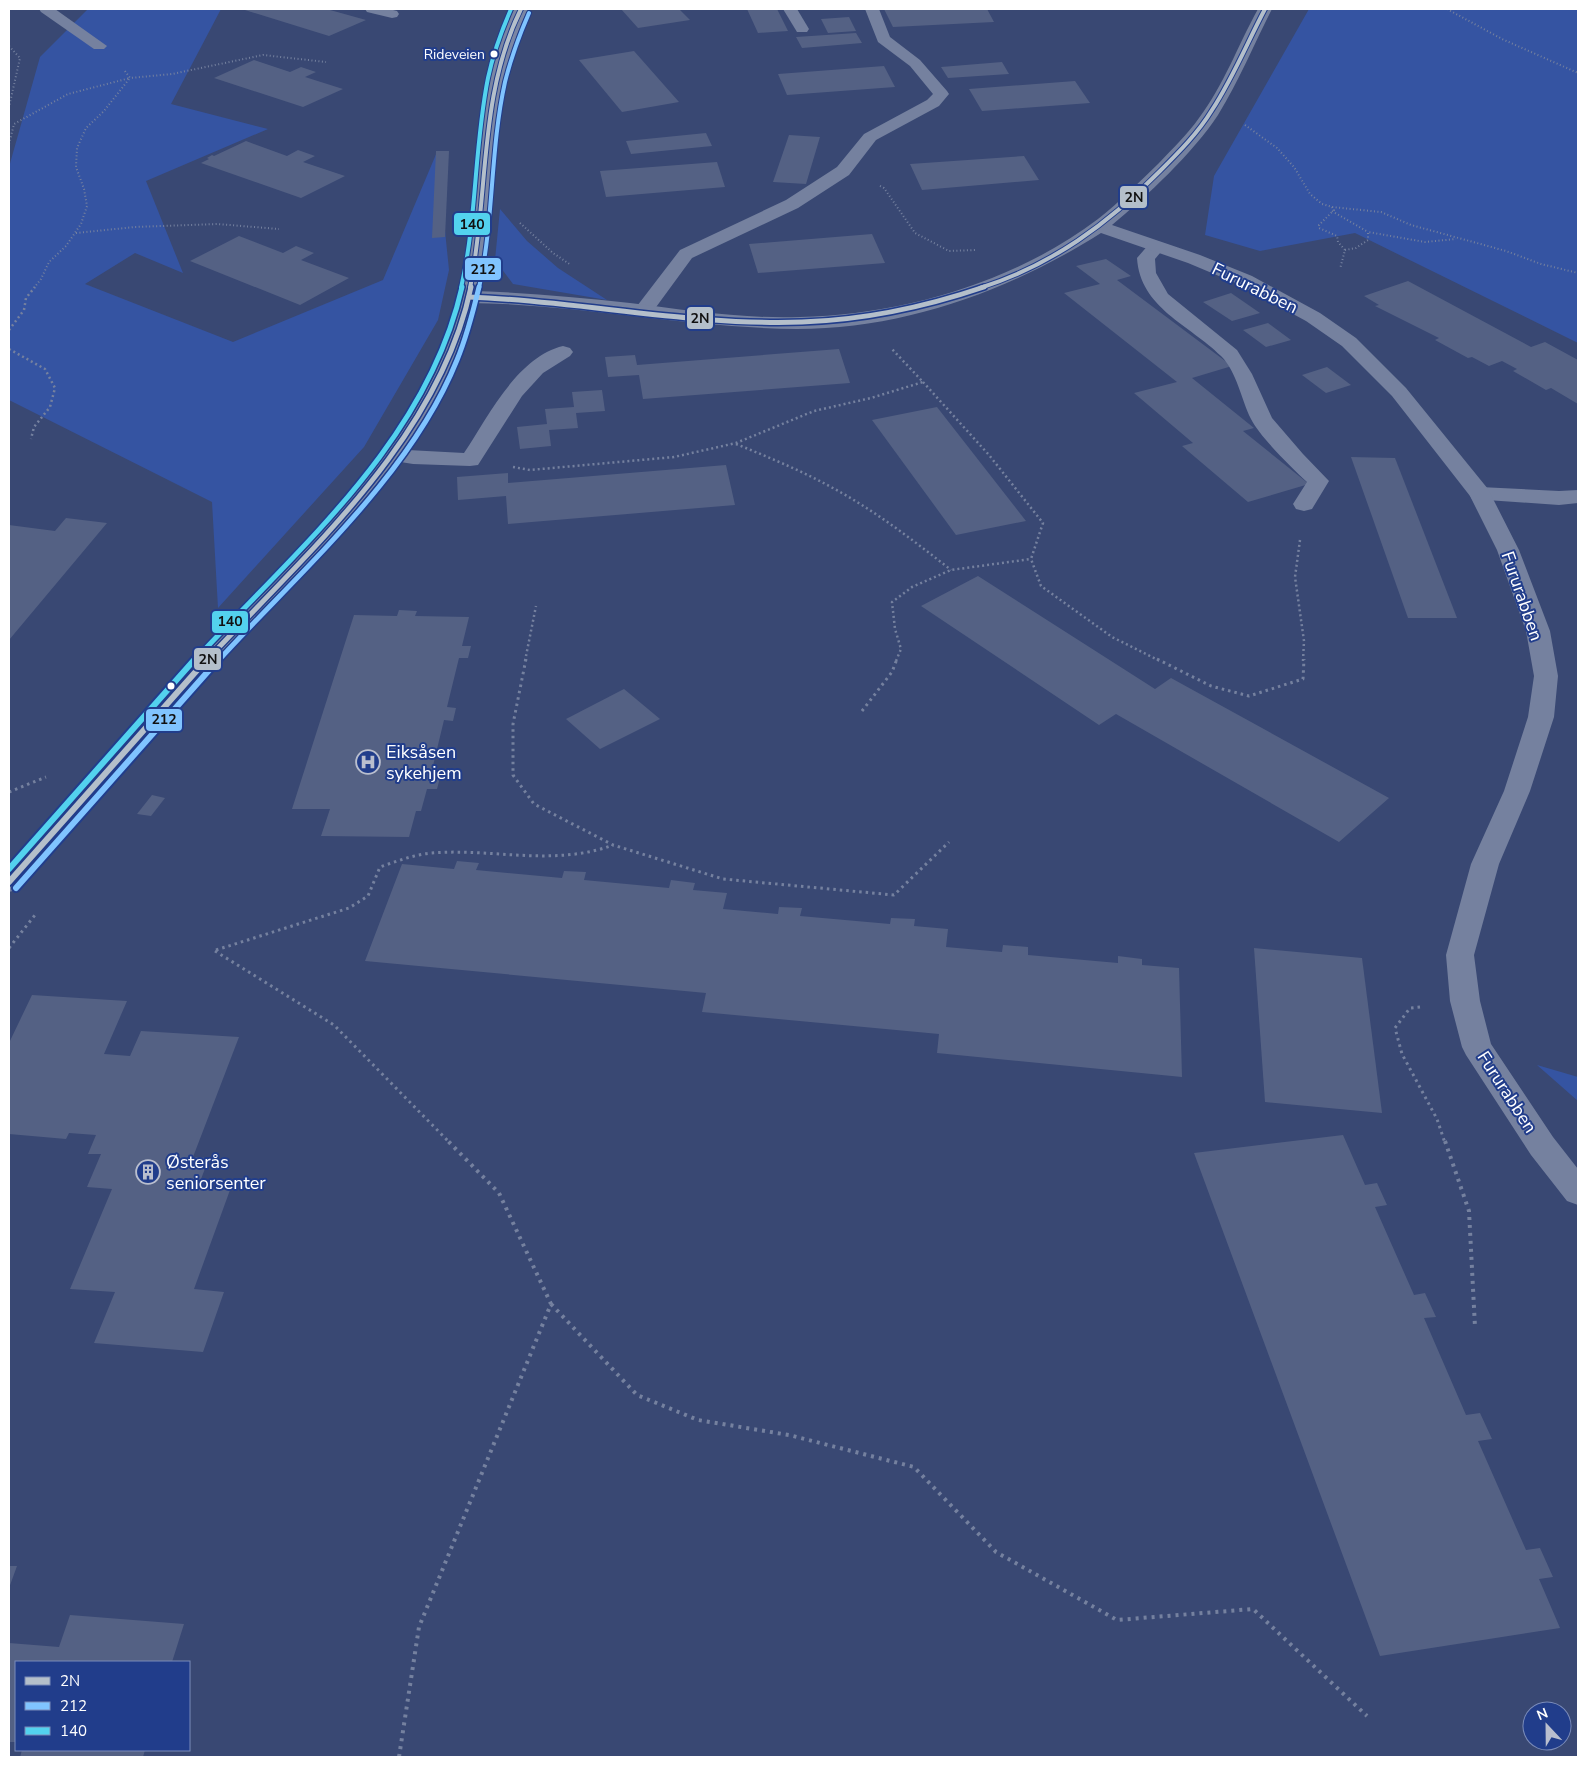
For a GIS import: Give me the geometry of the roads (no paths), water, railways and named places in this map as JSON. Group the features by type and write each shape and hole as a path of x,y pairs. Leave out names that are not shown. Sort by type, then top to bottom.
{"street":[{"path":"46,9 99,46"},
{"path":"372,9 392,14"},
{"path":"9,882 164,706 338,518 414,421 444,367 460,325 468,297 483,210 489,112 502,51 521,9"},
{"path":"790,9 802,29"},
{"path":"644,310 686,254 792,204 846,168 870,137 933,103 940,94 915,63 883,39 872,9"},
{"path":"468,297 554,299 757,322 807,323 864,318 928,304 998,280 1043,260 1099,227 1131,200 1189,141 1204,122 1223,91 1265,9"},
{"name":"Fururabben","path":"1099,227 1194,259 1246,280 1313,317 1349,342 1399,392 1480,494 1508,550 1538,631 1546,676 1541,716 1517,791 1485,864 1460,955 1464,1001 1477,1046 1542,1146 1578,1192"},
{"path":"1156,247 1146,258 1147,273 1160,297 1230,354 1262,420 1295,459 1318,481 1304,504"},
{"path":"389,455 413,458 470,460 514,392 536,369 563,352"},
{"path":"1480,494 1559,498 1578,496"}],"place":[{"name":"Rideveien","path":"494,54"},
{"name":"Eiksåsen sykehjem","path":"368,762"},
{"name":"Østerås seniorsenter","path":"148,1172"}]}
